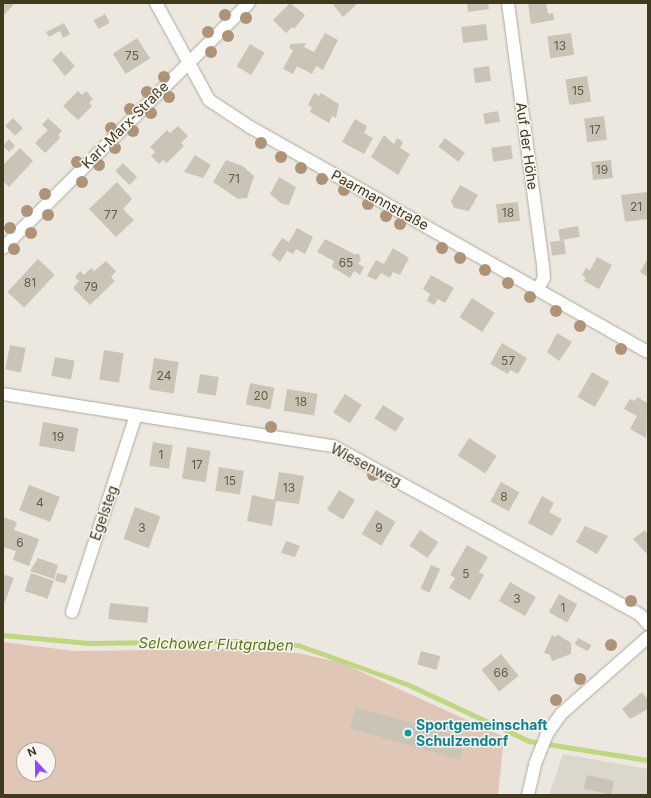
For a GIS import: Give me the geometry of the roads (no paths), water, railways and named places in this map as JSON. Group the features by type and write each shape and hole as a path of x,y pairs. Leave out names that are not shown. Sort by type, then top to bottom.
{"street":[{"name":"Paarmannstraße","path":"156,3 187,63 209,100 250,127 538,288 648,352"},
{"name":"Karl-Marx-Straße","path":"3,248 187,63 249,3"},
{"name":"Auf der Höhe","path":"508,3 543,265 544,278 538,288"},
{"name":"Wiesenweg","path":"3,394 334,446 640,615 648,624"},
{"name":"Egelsteg","path":"72,612 136,415"},
{"path":"528,795 535,764 551,727 569,704 648,637"}],"waterway":[{"name":"Selchower Flutgraben","path":"3,635 89,643 237,641 298,645 407,684 529,741 648,760"}],"place":[{"name":"Sportgemeinschaft Schulzendorf","path":"408,733"}]}
